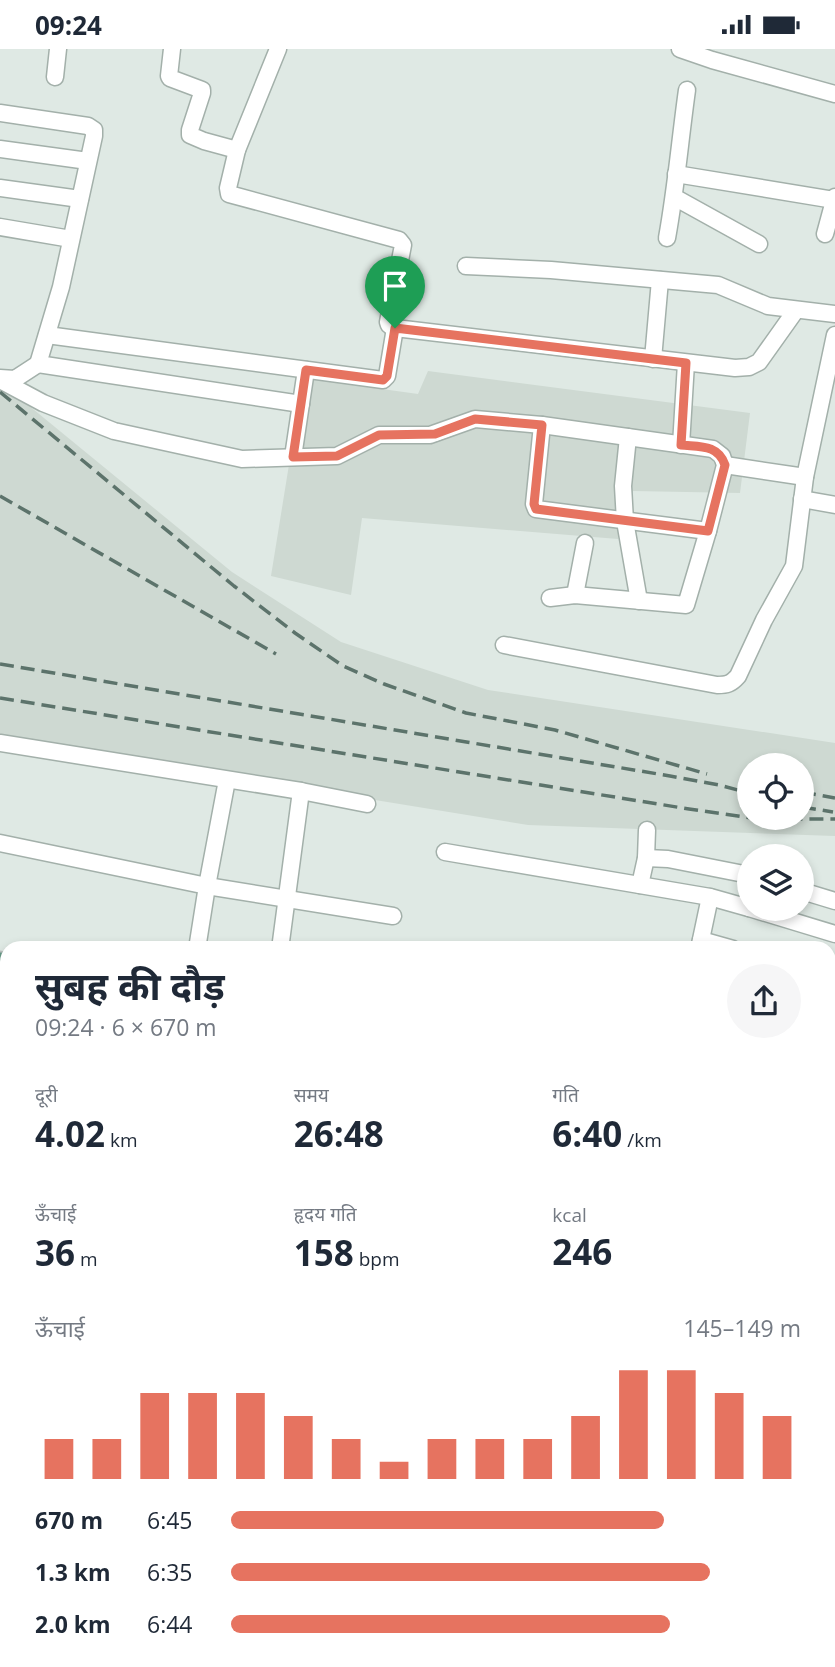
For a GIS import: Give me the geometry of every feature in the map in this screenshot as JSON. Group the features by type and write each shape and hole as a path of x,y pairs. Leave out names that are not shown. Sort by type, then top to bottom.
{"street":[{"path":"55,77 58,49"},
{"path":"172,49 170,78 202,90 190,135 237,151"},
{"path":"278,49 237,151 229,194 402,242 389,325 395,328 735,368 754,365 762,359 796,310"},
{"path":"680,49 835,94"},
{"path":"667,238 687,90"},
{"path":"0,113 92,128 94,136 61,287 38,364 15,380 0,379"},
{"path":"1,153 88,161"},
{"path":"676,174 834,199 825,234"},
{"path":"0,188 80,199"},
{"path":"674,197 759,244"},
{"path":"0,227 71,239"},
{"path":"466,266 551,270 718,285 768,306 835,314"},
{"path":"653,359 660,280"},
{"path":"47,335 383,380 387,376 395,328"},
{"path":"504,645 717,685 729,684 738,676 793,566 805,477 831,378 835,335"},
{"path":"681,445 686,363"},
{"path":"38,364 301,404"},
{"path":"293,457 306,370"},
{"path":"0,379 43,403 114,431 242,459 337,456 379,435 435,434 475,419 542,425 719,452 725,465 686,605 575,595 550,598"},
{"path":"542,425 535,507 538,510 708,531"},
{"path":"628,437 623,486 625,521 639,601"},
{"path":"725,465 805,477"},
{"path":"803,499 835,505"},
{"path":"575,595 585,543"},
{"path":"0,743 367,804"},
{"path":"198,941 228,780"},
{"path":"281,941 301,791"},
{"path":"640,884 646,858 647,830"},
{"path":"0,843 207,886 393,916"},
{"path":"444,852 640,884 737,905"},
{"path":"646,858 668,859 737,873"},
{"path":"814,895 835,901"},
{"path":"701,941 710,897"},
{"path":"792,921 835,934"}],"shaded area":[{"path":"428,371 750,413 740,493 633,491 618,539 362,518 351,595 271,576 303,378 418,394"},
{"path":"0,382 232,572 341,642 488,690 835,743 835,836 528,825 0,739"}],"railway":[{"path":"0,392 234,586 343,666 384,684 466,713 555,730 707,774"},
{"path":"0,496 276,654"},
{"path":"0,664 670,776 737,790"},
{"path":"0,698 689,809 759,819 835,819"},
{"path":"814,794 835,798"},
{"path":"814,809 833,812"}],"route":[{"path":"395,328 686,363 681,445 713,449 722,456 725,465 708,531 536,509 534,504 542,425 475,419 430,435 379,435 337,456 293,457 306,370 383,380 387,376 395,328"}]}
